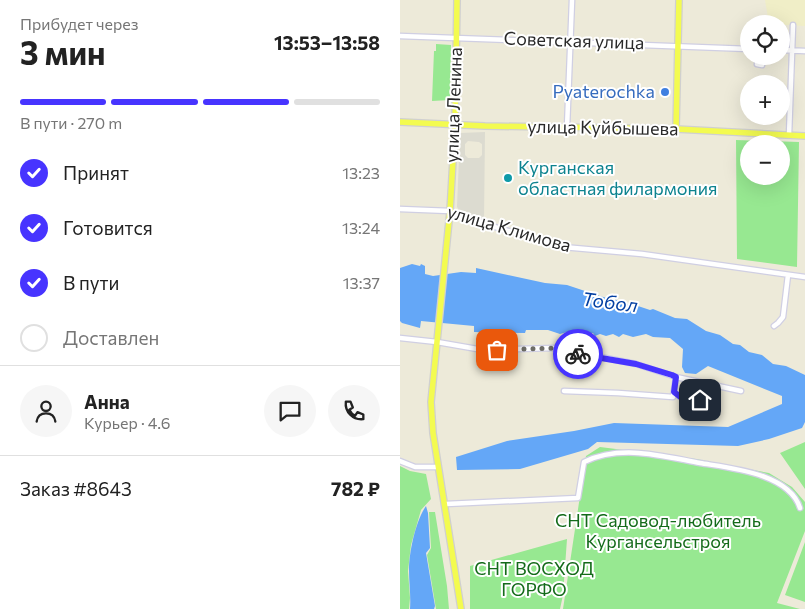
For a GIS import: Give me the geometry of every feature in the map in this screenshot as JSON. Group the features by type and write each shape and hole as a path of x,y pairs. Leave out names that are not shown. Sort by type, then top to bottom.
{"main road":[{"name":"улица Ленина","path":"457,0 450,211 431,402 438,467 446,504 461,609"},
{"path":"676,129 679,0"},
{"name":"улица Куйбышева","path":"400,122 567,128 676,129 789,135"},
{"name":"улица Куйбышева","path":"790,135 805,136"}],"street":[{"path":"567,128 572,0"},
{"path":"789,135 793,25"},
{"name":"Советская улица","path":"400,36 740,48"},
{"path":"792,51 805,51"},
{"name":"улица Климова","path":"400,209 450,211 548,244 580,249 642,254 805,277"},
{"path":"774,326 783,317 788,275"},
{"path":"400,338 483,350 555,348 636,364 676,377 740,391"},
{"path":"673,395 676,377"},
{"path":"564,391 673,395 683,399 698,401 702,383"},
{"path":"446,504 578,498 584,462 600,455 647,453 763,475 794,496 800,508"},
{"path":"400,461 415,467 438,467"}],"shaded area":[{"path":"765,0 805,0 805,26 790,25 790,15 768,15"},
{"path":"485,132 484,220 460,211 457,207 460,133","holes":["468,141 482,144 482,155 479,158 468,158 465,155 465,144"]}],"green space":[{"path":"436,44 451,45 450,100 432,101 434,51 436,51"},
{"path":"736,140 740,140 740,185 790,185 790,142 799,142 797,267 737,259"},
{"path":"805,442 805,489 780,453"},
{"name":"СНТ Садовод-любитель Кургансельстроя","path":"600,447 696,459 769,473 792,487 805,502 805,531 777,603 800,609 563,609 586,456"},
{"path":"400,466 410,471 426,474 431,499 421,510 411,545 408,571 409,609 400,609"},
{"path":"429,512 435,512 449,609 436,609 427,555 431,548"},
{"name":"СНТ ВОСХОД ГОРФО","path":"567,539 563,595 560,609 470,609 470,566"},
{"path":"805,542 805,602 785,595"}],"water":[{"name":"Тобол","path":"412,264 425,266 425,274 433,276 461,272 476,273 476,268 545,283 567,285 621,301 634,307 653,309 675,318 687,319 706,331 720,335 733,344 740,345 749,352 762,355 773,364 786,366 805,375 805,422 802,428 769,439 738,446 597,442 588,449 520,469 457,470 456,457 507,441 614,423 728,427 782,404 782,396 708,366 696,374 685,373 682,367 683,349 670,338 653,337 646,334 633,337 623,334 619,337 613,334 595,336 593,333 583,333 579,336 567,332 560,334 548,330 526,330 525,333 474,332 474,326 421,321 420,328 402,323 400,321 400,268"},
{"path":"426,506 430,548 426,553 435,606 434,609 410,609 410,554 416,528"}],"way so far":[{"path":"497,350 555,348 578,354"}],"place":[{"name":"Pyaterochka","path":"665,92"},
{"name":"Курганская областная филармония","path":"508,178"}],"route":[{"path":"578,354 636,364 672,375 676,377 674,392 683,399 700,400"}]}
